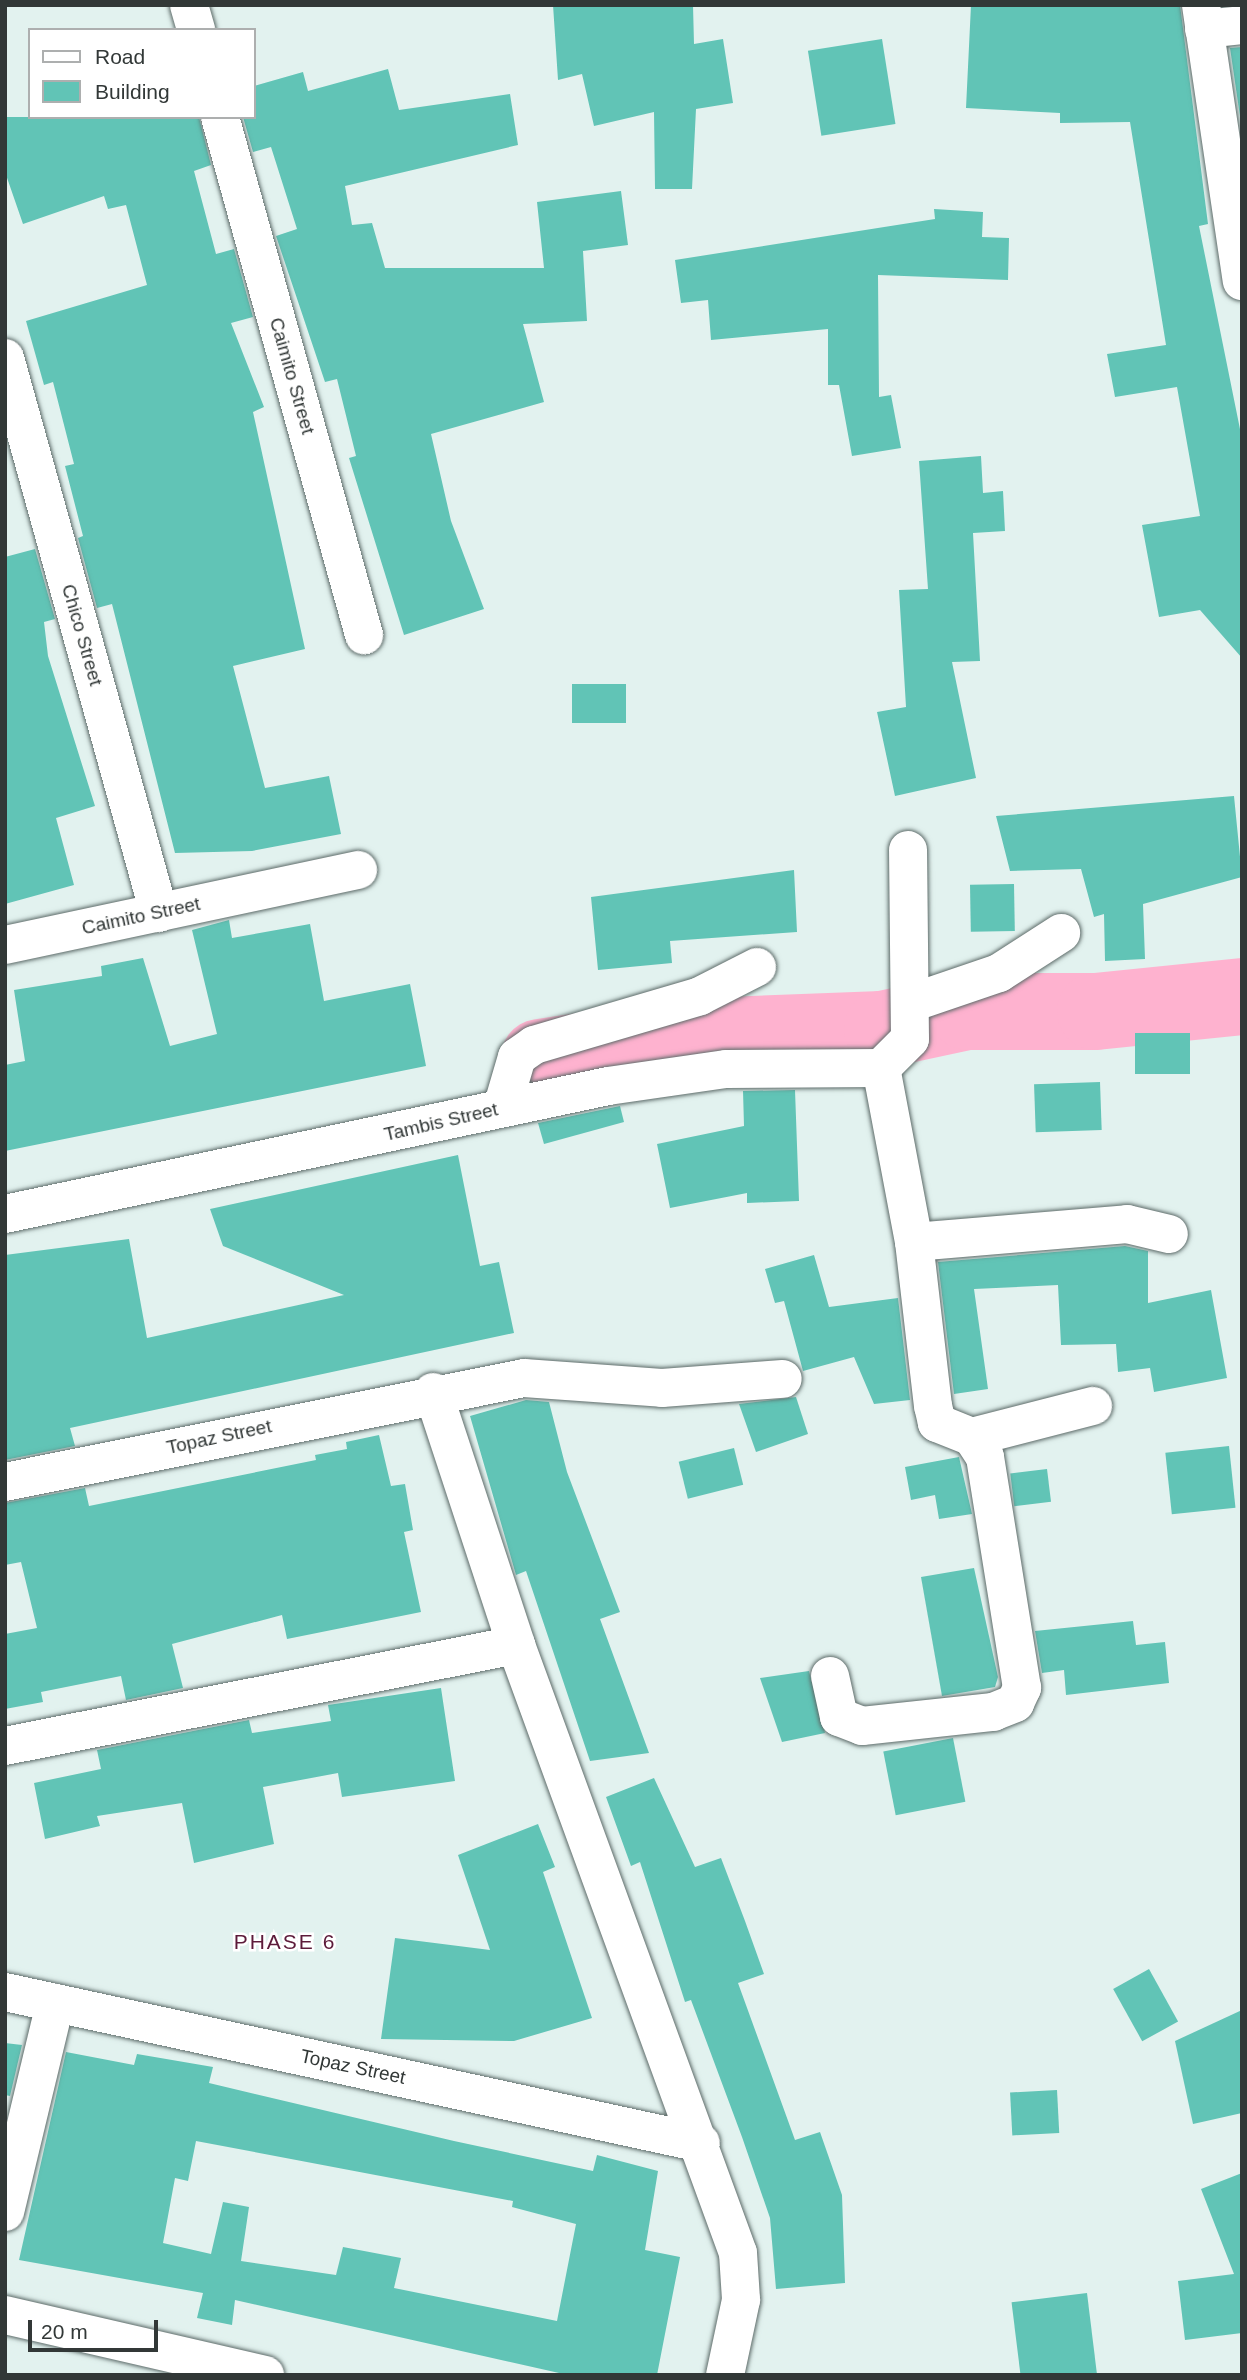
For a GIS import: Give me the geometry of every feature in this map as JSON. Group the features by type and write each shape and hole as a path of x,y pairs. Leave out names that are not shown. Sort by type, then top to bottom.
{"street":[{"path":"189,5 195,28"},
{"path":"1242,25 1202,17 1233,183 1242,281"},
{"name":"Caimito Street","path":"221,119 364,635"},
{"name":"Chico Street","path":"5,358 159,913"},
{"path":"830,1676 839,1717 862,1726 993,1712 1015,1703 1022,1665 985,1457 972,1437 937,1423 914,1242 881,1068 910,1039 908,850"},
{"name":"Caimito Street","path":"5,945 358,870"},
{"path":"911,1003 999,973 1061,933"},
{"path":"502,1108 517,1057 534,1045 700,996 757,967"},
{"name":"Tambis Street","path":"5,1214 502,1108 726,1069 881,1068"},
{"path":"914,1242 1126,1224 1169,1234"},
{"name":"Topaz Street","path":"5,1482 433,1392 524,1378 662,1388 783,1379"},
{"path":"433,1392 516,1645 701,2143 738,2253 741,2300 725,2375"},
{"path":"972,1437 1093,1406"},
{"path":"5,1745 516,1645"},
{"name":"Topaz Street","path":"5,1992 701,2143"},
{"path":"5,2212 55,2003"},
{"path":"5,2315 265,2375"}],"building":[{"path":"553,5 693,5 694,44 723,39 733,103 696,109 692,189 655,189 654,112 594,126 582,74 558,80"},
{"path":"971,5 1180,5 1208,224 1199,226 1242,439 1242,658 1200,610 1159,617 1142,525 1200,516 1177,387 1115,397 1107,354 1166,345 1130,122 1060,123 1060,113 966,108"},
{"path":"882,39 895,124 821,136 808,51"},
{"path":"1242,47 1242,130 1230,48"},
{"path":"388,69 399,110 510,94 518,145 345,186 352,225 372,223 385,268 544,268 537,202 621,191 628,245 583,251 587,321 523,324 544,402 431,434 451,521 484,609 404,635 349,458 356,456 337,379 325,382 276,236 297,229 271,147 253,152 244,119 256,119 256,85 303,72 308,91"},
{"path":"5,117 200,119 211,165 194,171 216,254 234,249 253,317 231,323 264,407 253,412 305,649 233,666 265,788 329,776 341,834 252,851 175,853 112,604 97,608 78,538 83,536 65,466 74,464 53,382 44,385 26,321 147,285 126,205 108,209 104,196 23,224 5,172"},
{"path":"934,209 983,212 982,237 1009,238 1008,280 878,275 879,397 891,395 901,448 852,456 839,385 828,385 828,329 711,340 708,300 681,303 675,260 935,219"},
{"path":"981,456 983,493 1003,491 1005,531 973,533 980,661 952,662 976,778 895,796 877,712 906,707 899,590 928,589 919,461"},
{"path":"35,549 55,619 44,622 48,656 95,806 56,818 74,885 5,904 5,557"},
{"path":"572,684 626,684 626,723 572,723"},
{"path":"1234,796 1242,877 1143,904 1145,959 1105,961 1104,914 1094,917 1081,869 1010,871 996,816"},
{"path":"794,870 797,932 670,941 672,963 598,970 591,897"},
{"path":"1014,884 1015,931 971,932 970,885"},
{"path":"229,920 232,938 310,924 324,1001 410,984 426,1066 5,1151 5,1065 25,1061 14,990 102,976 101,966 143,958 170,1046 217,1034 192,930"},
{"path":"1135,1033 1190,1033 1190,1074 1135,1074"},
{"path":"1100,1082 1102,1130 1036,1132 1034,1084"},
{"path":"795,1090 799,1201 747,1203 747,1193 670,1208 657,1144 744,1126 743,1091"},
{"path":"620,1106 624,1122 544,1144 538,1123"},
{"path":"458,1155 480,1266 499,1262 514,1333 70,1428 75,1446 5,1460 5,1255 129,1239 147,1338 344,1295 223,1246 210,1209"},
{"path":"1125,1246 1148,1251 1148,1303 1211,1290 1227,1378 1154,1392 1150,1368 1118,1372 1116,1344 1061,1345 1058,1285 974,1289 988,1389 954,1394 938,1262"},
{"path":"814,1255 829,1307 898,1298 910,1400 874,1404 854,1357 803,1371 784,1301 775,1303 765,1269"},
{"path":"796,1397 808,1434 756,1452 739,1404"},
{"path":"526,1400 549,1402 567,1472 620,1612 600,1619 649,1753 590,1761 526,1571 516,1575 470,1416"},
{"path":"379,1435 391,1486 405,1484 413,1530 404,1532 421,1612 287,1639 282,1615 172,1644 183,1688 126,1700 121,1676 41,1692 43,1702 5,1709 5,1634 37,1628 21,1562 5,1565 5,1503 85,1488 89,1506 316,1460 315,1455 347,1449 346,1442"},
{"path":"1229,1446 1235,1508 1172,1514 1165,1453"},
{"path":"734,1448 743,1485 688,1499 679,1462"},
{"path":"959,1457 972,1514 939,1519 935,1495 911,1500 905,1467"},
{"path":"1047,1469 1051,1502 1014,1506 1010,1474"},
{"path":"974,1568 998,1677 995,1687 942,1696 921,1577"},
{"path":"1133,1621 1136,1645 1165,1642 1169,1683 1066,1695 1064,1670 1042,1673 1035,1631"},
{"path":"809,1671 825,1733 782,1742 760,1678"},
{"path":"441,1688 455,1781 342,1797 338,1773 263,1787 274,1844 194,1863 182,1803 97,1816 100,1826 45,1839 34,1783 101,1769 97,1750 249,1720 252,1733 331,1721 328,1705"},
{"path":"953,1738 965,1802 896,1815 883,1752"},
{"path":"654,1778 695,1867 721,1858 745,1921 764,1974 738,1983 795,2140 820,2132 842,2195 845,2283 776,2289 770,2218 691,2000 685,2002 640,1862 631,1866 606,1797"},
{"path":"538,1824 555,1867 543,1872 592,2018 514,2041 381,2039 395,1938 490,1950 458,1855"},
{"path":"1149,1969 1178,2021 1142,2041 1113,1989"},
{"path":"1242,2010 1242,2113 1193,2124 1175,2041"},
{"path":"5,2043 22,2045 10,2096 5,2095"},
{"path":"66,2052 134,2065 137,2054 213,2067 209,2083 454,2141 593,2171 597,2155 658,2171 645,2250 680,2257 657,2375 568,2375 235,2300 232,2325 197,2318 203,2293 19,2260","holes":["196,2141 513,2201 512,2207 576,2224 557,2321 394,2288 401,2258 343,2247 336,2275 241,2261 249,2207 223,2202 211,2254 163,2243 175,2178 188,2181"]},
{"path":"1057,2090 1059,2133 1012,2135 1010,2092"},
{"path":"1242,2173 1242,2333 1185,2340 1178,2281 1234,2274 1201,2189"},
{"path":"1087,2293 1097,2375 1020,2375 1012,2302"}],"waterway":[{"path":"539,1057 674,1037 882,1029 967,1011 1095,1011 1242,996"}],"district":[{"name":"PHASE 6","path":"285,1942"}]}
